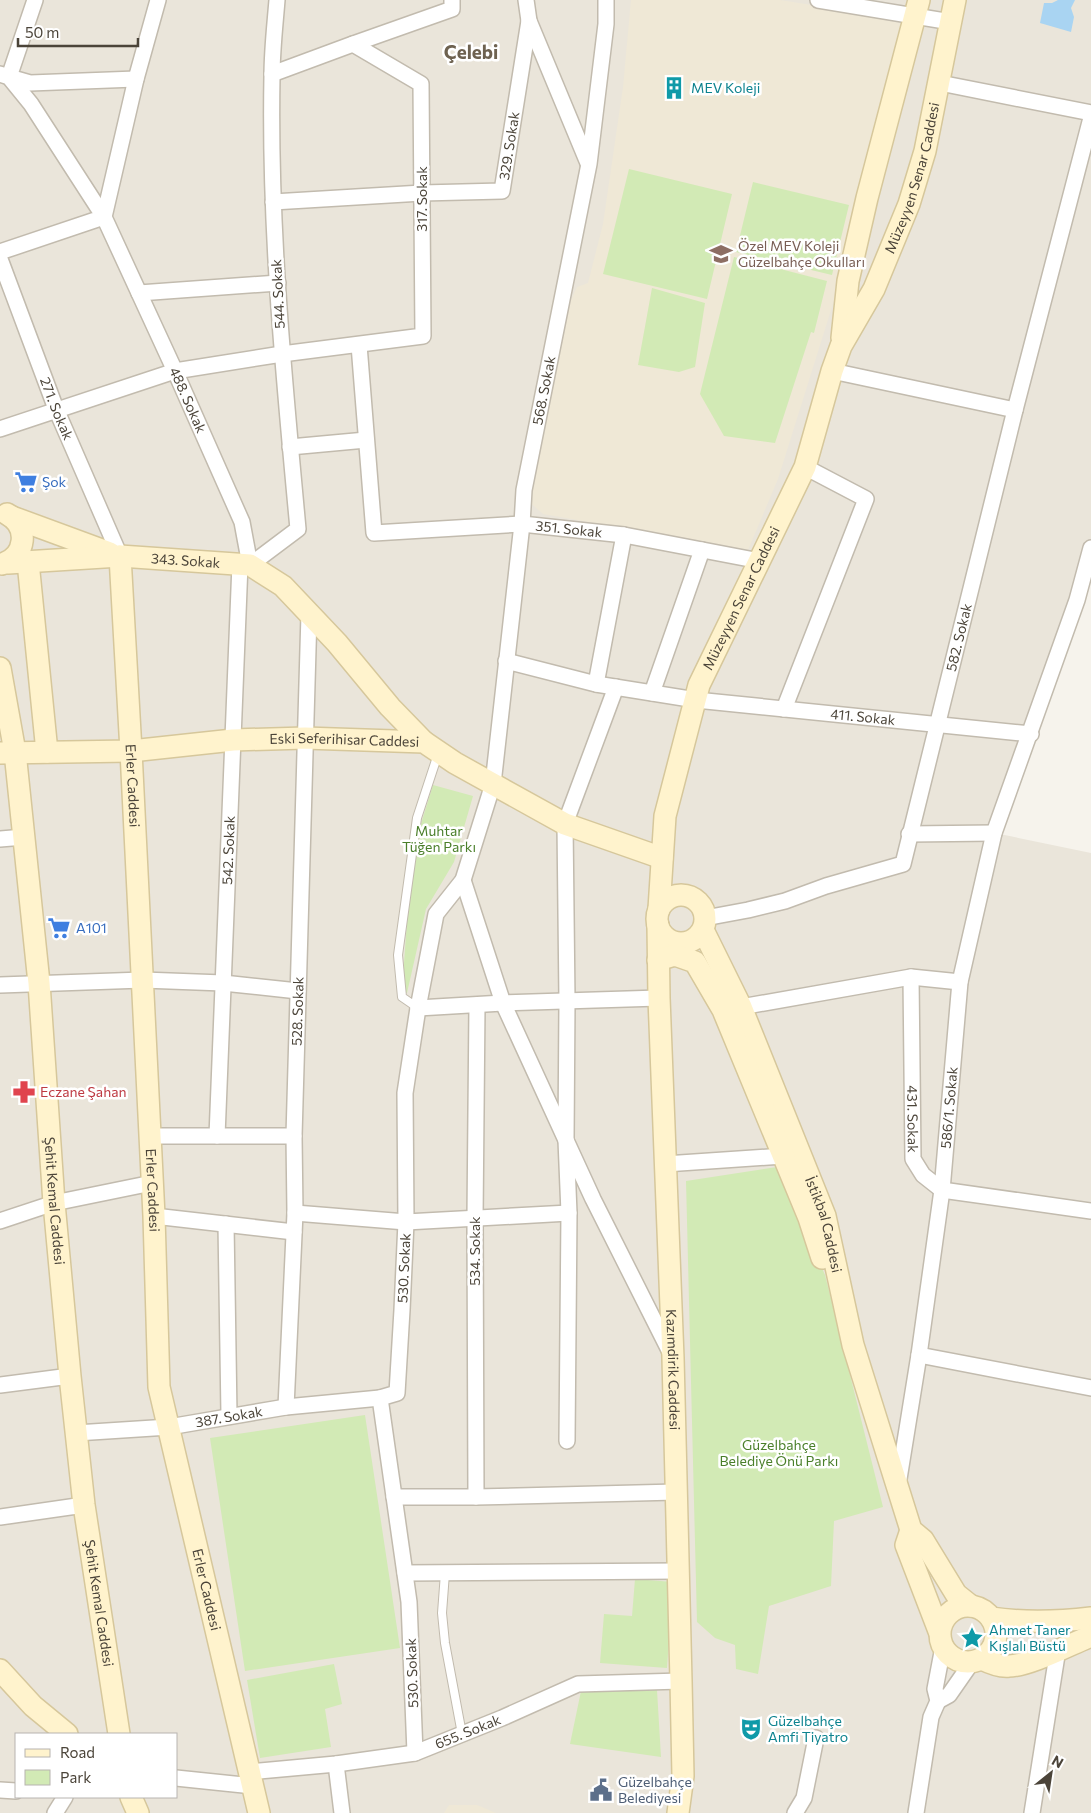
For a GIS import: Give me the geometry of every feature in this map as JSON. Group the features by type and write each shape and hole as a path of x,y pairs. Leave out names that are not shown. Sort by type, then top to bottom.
{"main road":[{"name":"Müzeyyen Senar Caddesi","path":"659,917 665,816 699,685 805,467 841,346 874,289 909,204 925,151 955,0"},
{"name":"Müzeyyen Senar Caddesi","path":"841,346 848,281 852,263 867,198 917,8"},
{"path":"4,512 120,556"},
{"path":"4,512 19,523 22,532 23,541 12,563 47,752"},
{"name":"343. Sokak","path":"120,556 245,564"},
{"path":"12,563 120,556"},
{"name":"Erler Caddesi","path":"120,556 143,980 154,1216 159,1387 259,1813"},
{"path":"245,564 282,586 337,643 390,707 431,747"},
{"name":"Şehit Kemal Caddesi","path":"0,668 8,752 24,837 39,983 54,1203 84,1505 119,1733"},
{"name":"Eski Seferihisar Caddesi","path":"8,752 131,751 233,740 305,738 431,747 454,763 565,824 662,858"},
{"path":"662,858 703,910 704,924 693,940 683,943 672,942 666,938 659,917 664,903 670,898 678,896 686,896 693,899"},
{"name":"Kazımdirik Caddesi","path":"659,917 659,998 673,1358 681,1681 683,1776 678,1813"},
{"name":"İstikbal Caddesi","path":"704,924 825,1216 853,1345 911,1530 923,1540 956,1594 971,1606"},
{"path":"683,943 723,1010 809,1218 853,1345"},
{"path":"658,960 675,955 695,962"},
{"name":"İstikbal Caddesi","path":"911,1530 906,1545 941,1639"},
{"path":"977,1660 990,1651 994,1643 996,1634 991,1618 984,1611 971,1606 950,1612 944,1620 941,1639 949,1655 957,1660 977,1660 1008,1666 1023,1664 1091,1636"},
{"path":"991,1618 1017,1622 1064,1622 1091,1618"},
{"path":"0,1670 33,1706 66,1733"},
{"path":"124,1798 124,1813"},
{"path":"131,1798 138,1813"}],"street":[{"path":"35,0 5,75 30,83 136,79"},
{"path":"0,252 104,217 136,79 158,0"},
{"name":"544. Sokak","path":"245,564 298,529 282,354 273,202 272,74 277,0"},
{"path":"526,0 530,21 589,164"},
{"name":"568. Sokak","path":"493,784 522,524 524,490 553,336 589,164 606,24 606,0"},
{"path":"818,0 917,8 952,22"},
{"path":"272,74 452,4"},
{"name":"329. Sokak","path":"273,202 422,193 502,191 530,21"},
{"name":"317. Sokak","path":"0,429 175,371 282,354 423,336 421,84 353,44"},
{"name":"488. Sokak","path":"5,75 31,104 104,217 242,522 245,564"},
{"path":"940,83 1091,113"},
{"name":"582. Sokak","path":"704,924 748,910 785,902 826,886 903,864 1015,410 1091,118"},
{"name":"271. Sokak","path":"0,260 56,409 120,556"},
{"path":"139,294 278,283"},
{"path":"290,447 366,440 359,345"},
{"path":"832,371 1015,410"},
{"name":"351. Sokak","path":"366,440 374,533 522,524 624,535 760,561"},
{"path":"784,709 866,499 805,467"},
{"path":"596,684 624,535"},
{"name":"586/1. Sokak","path":"898,1489 942,1190 960,982 994,833 1030,734 1084,601 1091,548"},
{"path":"652,693 702,550"},
{"name":"542. Sokak","path":"217,1136 233,740 245,564"},
{"name":"528. Sokak","path":"286,1407 295,1213 294,1136 310,614"},
{"name":"411. Sokak","path":"506,661 596,684 696,700 1030,734"},
{"path":"567,1441 569,1213 566,1140 565,824 616,687"},
{"name":"530. Sokak","path":"415,1753 409,1602 380,1398 396,1393 406,1222 405,1093 418,1008 436,914 463,880 493,784"},
{"path":"909,834 994,833"},
{"path":"0,838 24,837"},
{"path":"463,880 503,1003 566,1140 673,1358"},
{"path":"740,1007 911,977 960,982"},
{"name":"431. Sokak","path":"911,977 913,1159 923,1175 942,1190"},
{"path":"0,985 143,980 223,983 298,991"},
{"path":"418,1008 659,998"},
{"name":"534. Sokak","path":"476,1497 475,1219 477,1005"},
{"path":"150,1136 294,1136"},
{"path":"666,1164 783,1156"},
{"path":"0,1221 54,1203 152,1183"},
{"path":"942,1190 1091,1211"},
{"path":"295,1213 406,1222 569,1213"},
{"path":"154,1216 294,1232"},
{"path":"226,1224 230,1416"},
{"path":"919,1355 1091,1388"},
{"path":"0,1385 70,1376"},
{"name":"387. Sokak","path":"76,1433 169,1427 286,1407 380,1398"},
{"path":"394,1497 676,1492"},
{"path":"0,1517 84,1505"},
{"path":"405,1573 678,1571"},
{"path":"916,1813 931,1717 938,1701 935,1689 941,1639"},
{"path":"1032,1813 1058,1649"},
{"path":"938,1701 949,1696 977,1660"},
{"name":"655. Sokak","path":"178,1778 251,1779 336,1764 415,1753 578,1684 681,1681"},
{"path":"795,1813 804,1798 816,1738"},
{"path":"336,1764 342,1813"},
{"path":"0,1790 15,1791"},
{"path":"55,1813 64,1798"}],"lane":[{"path":"418,1008 402,997 398,955 417,818 431,747"},
{"path":"445,1573 442,1613 445,1643 462,1734"}],"shaded area":[{"path":"0,0 1091,0 1091,563 995,833 1091,853 1091,1813 0,1813"},
{"name":"Özel MEV Koleji Güzelbahçe Okulları","path":"631,0 780,0 907,20 837,291 778,479 748,550 543,514 526,499 564,316 577,287 588,283 603,224 623,87"},
{"path":"449,1805 477,1805 496,1813 444,1813"}],"green space":[{"path":"629,169 732,194 707,299 603,274"},
{"path":"753,182 849,205 832,275 736,252"},
{"path":"734,257 827,281 814,333 811,332 775,443 724,436 700,394"},
{"path":"652,288 705,303 695,367 679,372 638,365"},
{"name":"Muhtar Tüğen Parkı","path":"433,785 473,796 454,862 426,909 407,993 403,992 403,977 415,843"},
{"name":"Güzelbahçe Belediye Önü Parkı","path":"777,1167 825,1275 883,1507 834,1521 831,1586 769,1606 758,1674 736,1669 735,1645 715,1638 697,1622 686,1181"},
{"path":"365,1415 400,1648 245,1671 210,1438"},
{"path":"635,1579 673,1582 667,1668 600,1663 604,1614 632,1616"},
{"path":"334,1664 342,1704 325,1709 331,1747 260,1758 247,1680"},
{"path":"657,1690 661,1757 570,1744 581,1691"}],"water":[{"path":"1058,0 1075,0 1071,8 1074,17 1071,32 1040,23 1044,3 1052,3"}],"place":[{"name":"MEV Koleji","path":"674,88"},
{"name":"Özel MEV Koleji Güzelbahçe Okulları","path":"721,254"},
{"name":"Şok","path":"26,482"},
{"name":"A101","path":"59,928"},
{"name":"Eczane Şahan","path":"24,1092"},
{"name":"Ahmet Taner Kışlalı Büstü","path":"972,1638"},
{"name":"Güzelbahçe Amfi Tiyatro","path":"751,1729"},
{"name":"Güzelbahçe Belediyesi","path":"601,1790"}],"district":[{"name":"Çelebi","path":"471,52"}]}
